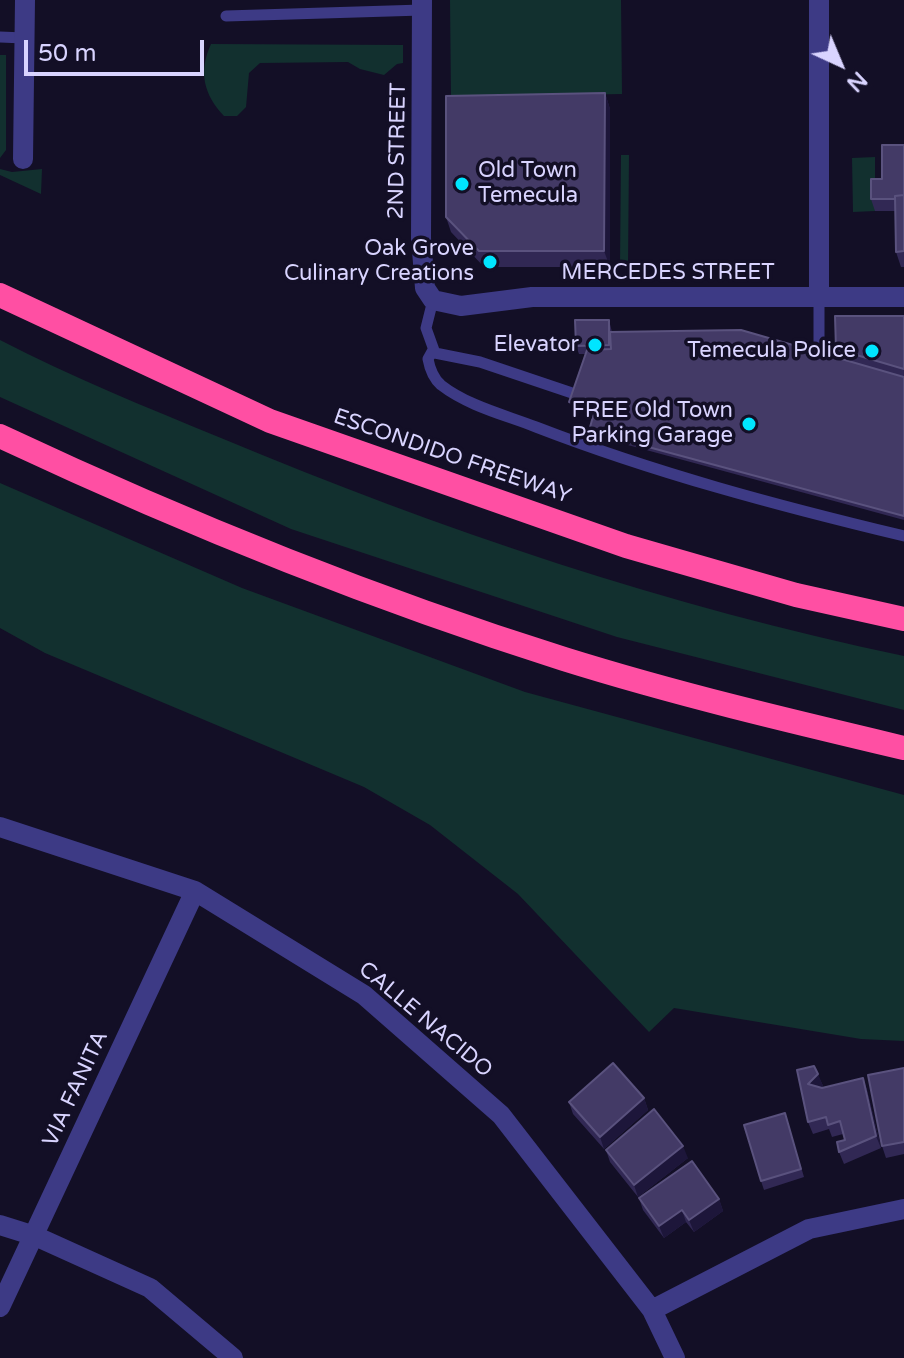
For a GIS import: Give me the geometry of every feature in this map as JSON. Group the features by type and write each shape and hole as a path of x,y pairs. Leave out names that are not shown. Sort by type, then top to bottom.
{"highway":[{"name":"ESCONDIDO FREEWAY","path":"0,295 285,426 626,546 796,595 904,619"},
{"path":"0,436 231,538 398,603 610,672 904,748"}],"street":[{"path":"23,159 25,0"},
{"path":"819,0 819,296"},
{"name":"2ND STREET","path":"422,5 421,238 425,288 433,300"},
{"name":"MERCEDES STREET","path":"433,300 461,306 546,297 904,297"},
{"name":"CALLE NACIDO","path":"0,827 195,891 364,995 501,1115 652,1310 675,1358"},
{"name":"VIA FANITA","path":"0,1307 195,891"},
{"path":"652,1310 809,1229 904,1209"},
{"path":"0,1225 35,1236 150,1288 233,1358"}],"lane":[{"path":"304,0 304,13"},
{"path":"226,16 422,5"},
{"path":"0,37 24,38"},
{"path":"819,296 819,342"},
{"path":"433,300 426,328 433,350 428,359 431,372 438,383 459,397 590,448 711,486 904,536"},
{"path":"433,350 452,359 480,362 575,394"}],"green space":[{"path":"450,0 621,0 622,94 451,97"},
{"path":"211,44 403,45 403,63 384,75 360,69 348,62 260,63 249,73 246,107 237,116 224,116 212,100 205,83 205,64"},
{"path":"0,55 6,55 6,150 0,158"},
{"path":"621,155 629,155 628,267 620,267"},
{"path":"875,157 875,211 853,212 852,158"},
{"path":"0,169 12,172 42,169 41,194 0,175"},
{"path":"0,340 81,379 221,438 472,534 643,590 904,656 904,710 617,637 291,529 0,397"},
{"path":"0,483 242,588 525,692 904,795 904,1041 861,1039 674,1008 649,1032 518,894 430,825 364,787 45,653 0,628"}],"building":[{"path":"605,93 604,251 479,251 446,217 446,96"},
{"path":"882,145 904,145 904,195 895,196 895,199 871,199 871,179 882,179"},
{"path":"904,195 904,251 896,252 895,196"},
{"name":"Temecula Police","path":"835,316 904,316 904,369 836,349"},
{"name":"Elevator","path":"575,320 609,320 609,345 576,346"},
{"name":"FREE Old Town Parking Garage","path":"741,330 904,377 904,516 589,431 595,409 569,402 587,350 611,349 610,332"},
{"path":"613,1063 644,1098 600,1137 569,1102"},
{"path":"814,1066 818,1074 808,1084 822,1088 863,1078 876,1136 839,1152 837,1142 845,1140 840,1121 828,1125 826,1117 808,1122 797,1070"},
{"path":"904,1068 904,1142 882,1146 868,1075"},
{"path":"654,1109 683,1146 634,1185 606,1150"},
{"path":"785,1113 801,1169 761,1181 744,1125"},
{"path":"692,1161 719,1199 689,1220 682,1210 659,1226 639,1198"}],"place":[{"name":"Old Town Temecula","path":"462,184"},
{"name":"Oak Grove Culinary Creations","path":"490,262"},
{"name":"Elevator","path":"595,345"},
{"name":"Temecula Police","path":"872,351"},
{"name":"FREE Old Town Parking Garage","path":"749,424"}]}
